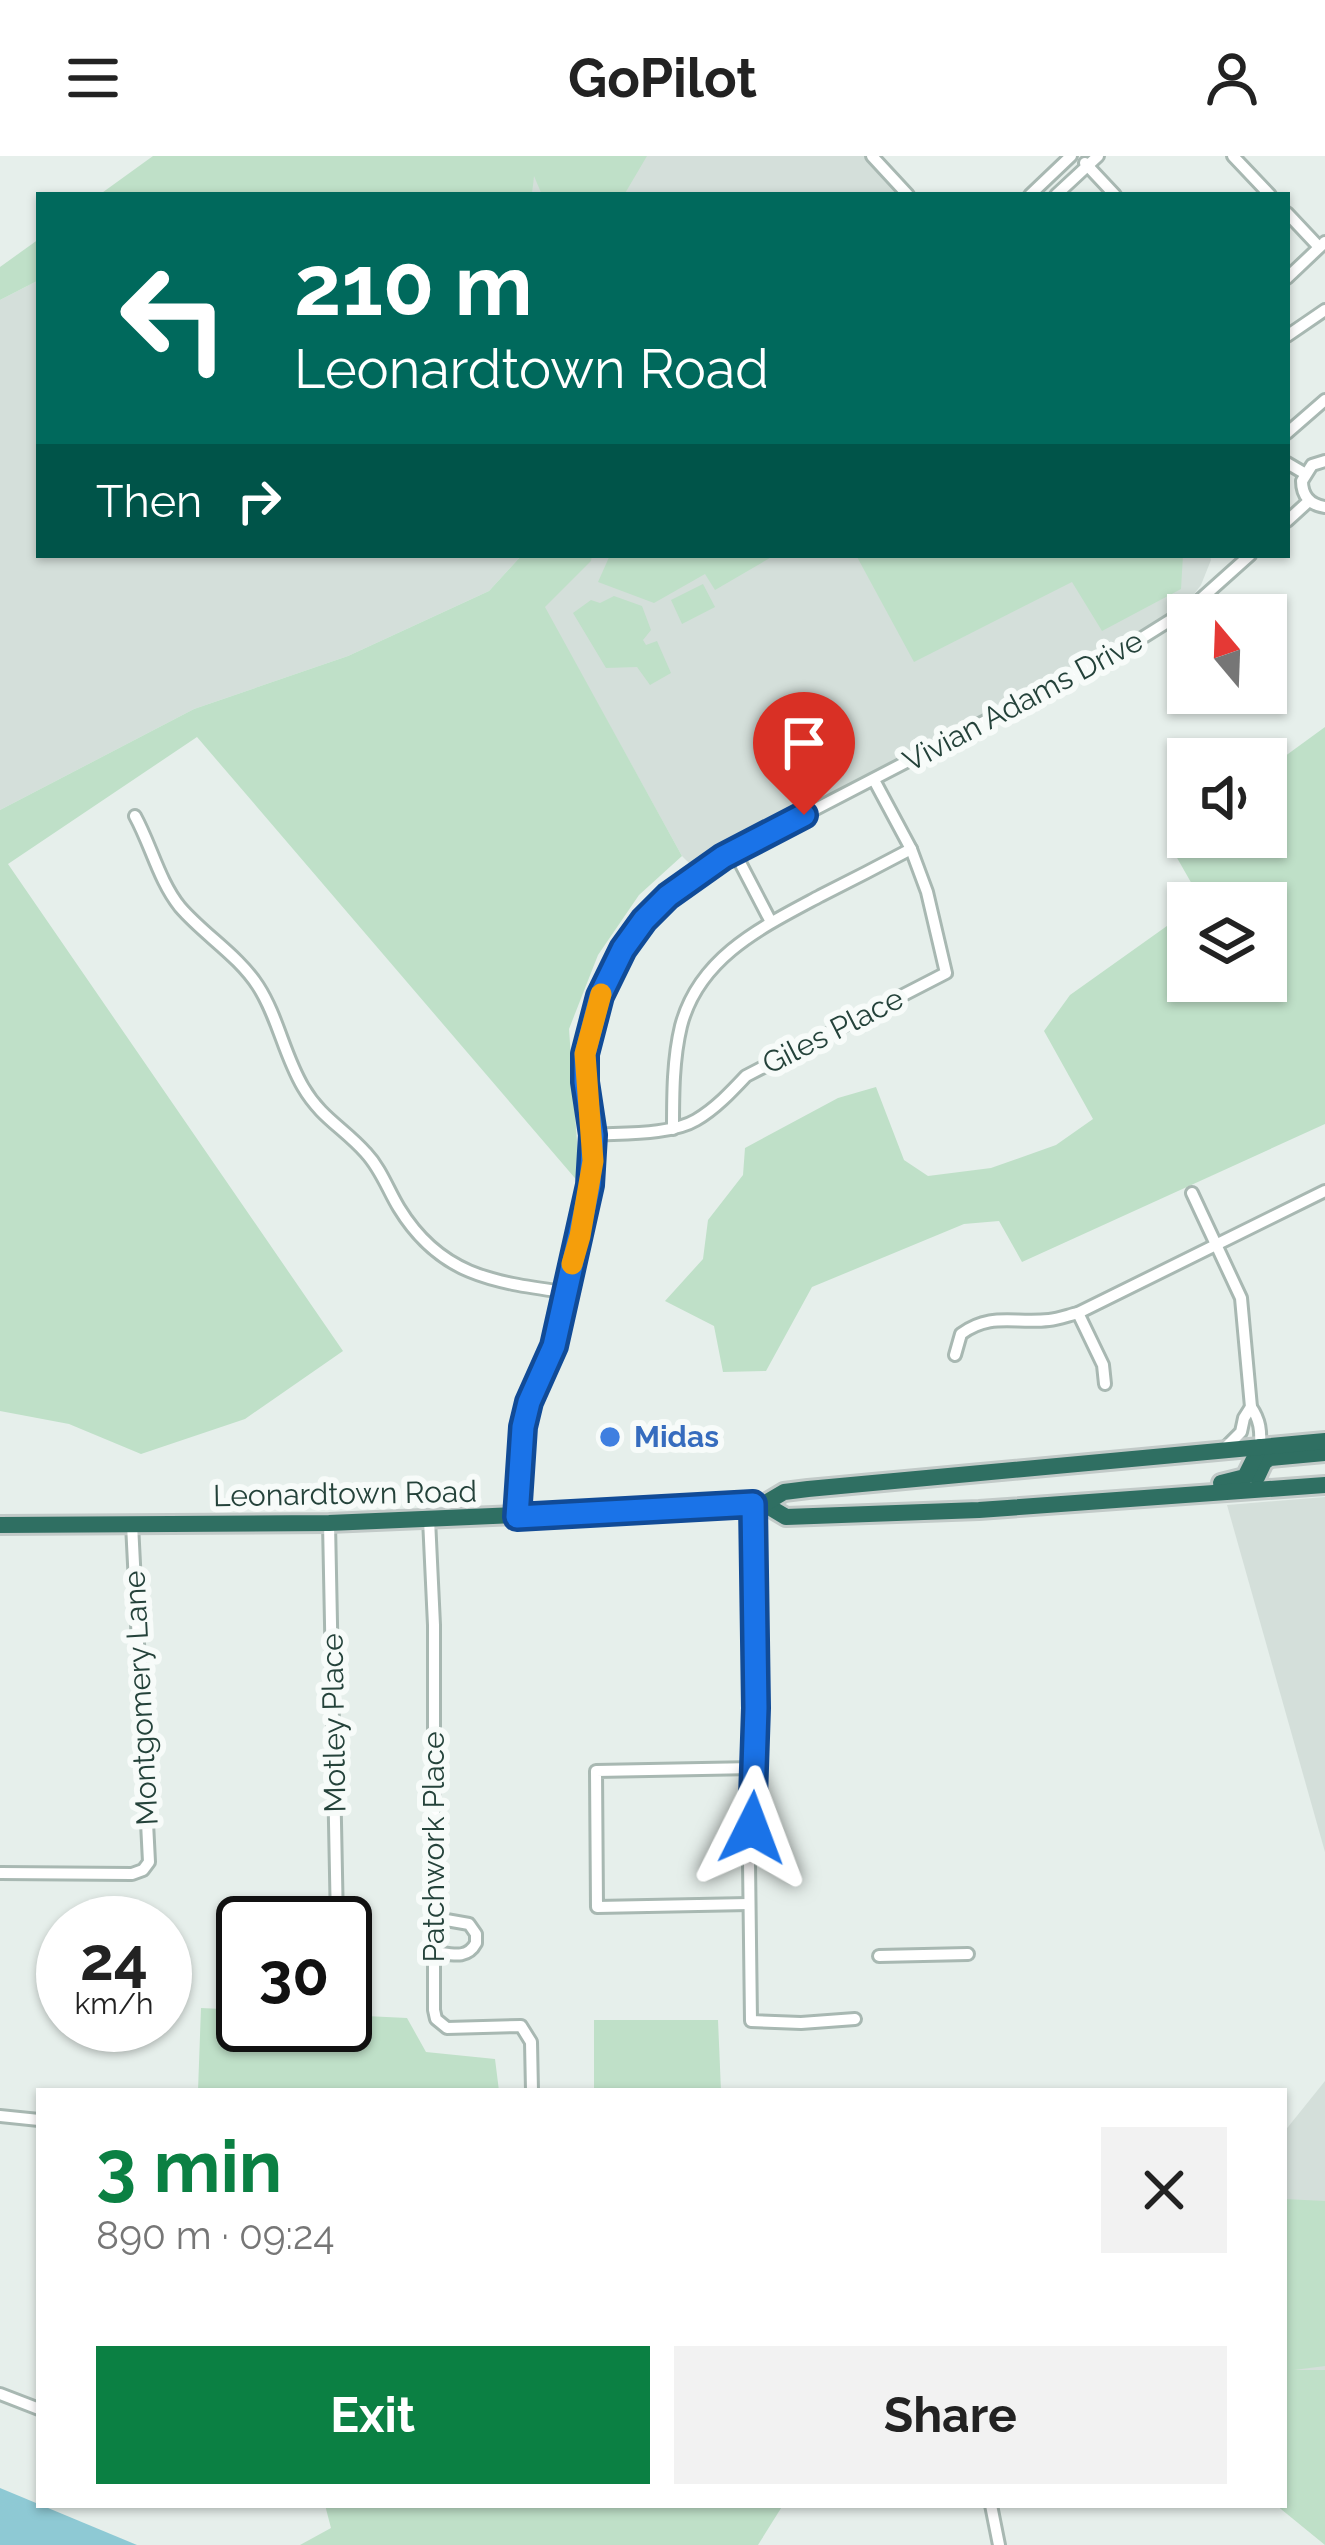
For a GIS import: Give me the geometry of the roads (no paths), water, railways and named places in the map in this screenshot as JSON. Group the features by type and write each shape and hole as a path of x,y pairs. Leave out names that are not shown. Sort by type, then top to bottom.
{"highway":[{"name":"Leonardtown Road","path":"0,1525 328,1523 758,1504 784,1492 1325,1441"},
{"path":"1166,1497 1196,1485 1245,1477 1260,1447"},
{"path":"1252,1489 1264,1462 1270,1459 1325,1453"},
{"name":"Leonardtown Road","path":"758,1504 786,1517 996,1509 1325,1485"}],"street":[{"path":"872,156 905,192"},
{"path":"1034,192 1079,159 1098,156"},
{"path":"1234,156 1267,192"},
{"path":"1058,192 1079,159"},
{"path":"1079,159 1112,192"},
{"path":"1290,216 1322,244 1290,275"},
{"path":"1290,334 1325,310"},
{"path":"1290,430 1325,400"},
{"path":"1325,461 1304,473 1302,488 1310,501 1325,507"},
{"path":"1290,465 1304,473"},
{"path":"1290,518 1310,501"},
{"name":"Vivian Adams Drive","path":"517,1517 523,1427 554,1346 590,1185 593,1135 585,1054 595,1010 615,962 644,920 668,896 734,851 1126,648 1193,606 1247,558"},
{"path":"674,1129 673,1081 682,1025 712,966 771,922 911,849 874,780"},
{"path":"135,816 180,907 256,984 302,1085 321,1113 364,1150 416,1232 465,1271 518,1286 564,1292"},
{"name":"Giles Place","path":"593,1135 674,1129 693,1122 746,1076 946,973 927,892 911,849"},
{"path":"734,851 771,922"},
{"path":"955,1355 961,1334 976,1323 1049,1320 1078,1313 1325,1191"},
{"path":"1192,1193 1241,1298 1251,1407 1258,1417 1260,1447"},
{"path":"1078,1313 1102,1365 1105,1384"},
{"path":"1225,1448 1241,1432 1251,1407"},
{"path":"758,1504 751,2021 855,2019"},
{"name":"Patchwork Place","path":"429,1519 436,2020 447,2028 521,2026 531,2042 532,2088"},
{"name":"Motley Place","path":"328,1523 336,1896"},
{"name":"Montgomery Lane","path":"0,1874 132,1874 148,1862 132,1524"},
{"path":"749,1904 597,1907 596,1771 755,1768"},
{"path":"435,1918 469,1924 476,1943 462,1955 435,1952"},
{"path":"879,1956 968,1954"},
{"path":"0,2116 36,2120"},
{"path":"0,2394 36,2408"},
{"path":"992,2508 999,2545"}],"water":[{"path":"0,2488 36,2503 36,2508 48,2508 137,2545 0,2545"}],"place":[{"name":"Midas","path":"610,1437"}]}
